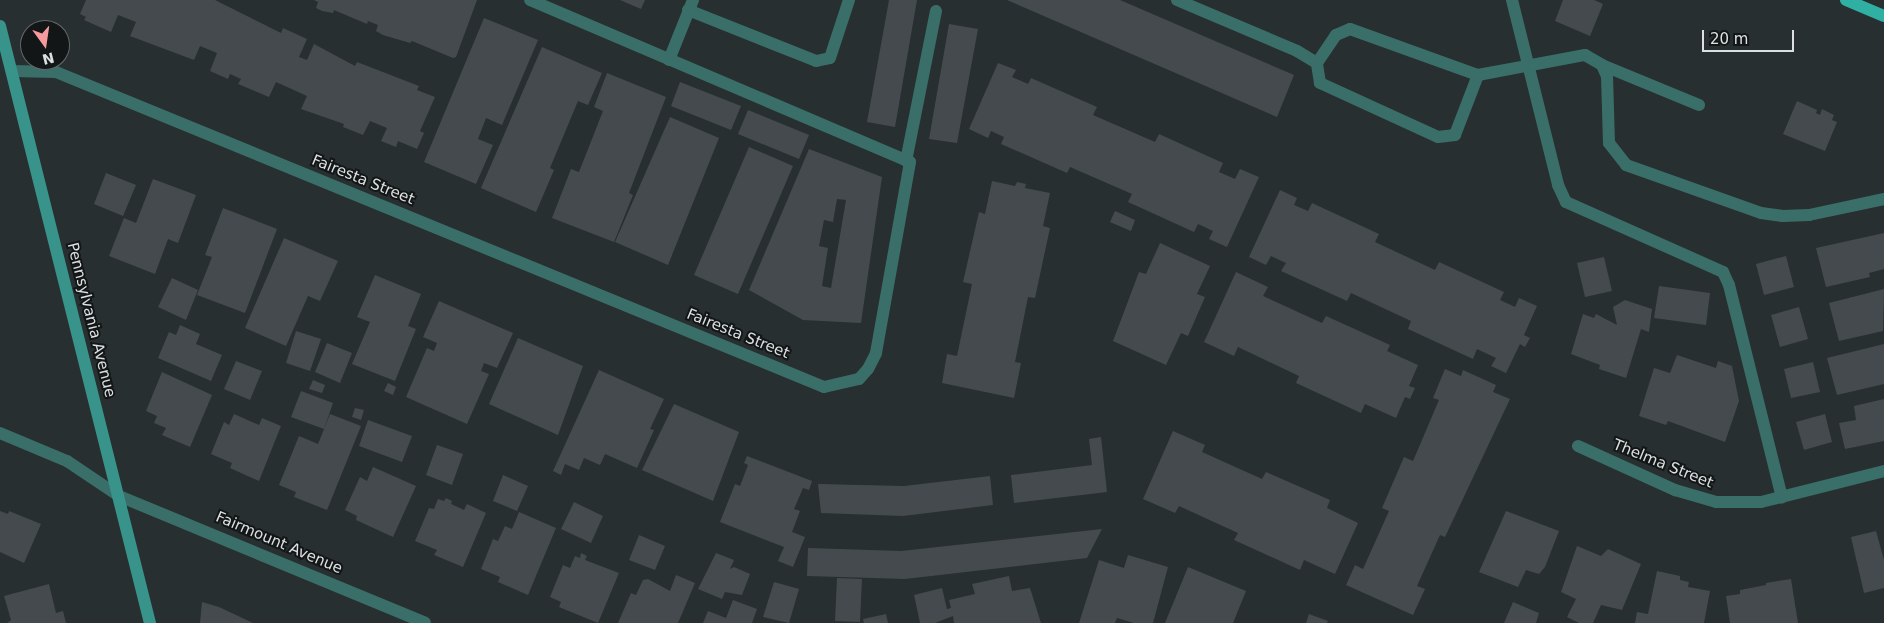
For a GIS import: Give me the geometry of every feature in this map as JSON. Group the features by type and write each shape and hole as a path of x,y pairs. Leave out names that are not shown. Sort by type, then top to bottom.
{"main road":[{"path":"1846,0 1884,16"},
{"name":"Pennsylvania Avenue","path":"0,26 150,623"}],"street":[{"path":"530,0 906,161 936,10"},
{"path":"669,60 691,5 816,61 830,58 849,0"},
{"path":"1178,0 1297,50 1317,63"},
{"path":"1512,0 1558,185 1566,202 1722,272 1729,285 1782,497"},
{"path":"1478,75 1455,135 1438,138 1320,83 1317,63 1336,35 1350,29 1478,75 1529,68 1585,55 1602,65 1699,104"},
{"path":"1602,65 1607,76 1609,143 1626,164 1761,213 1783,216 1809,215 1884,199"},
{"name":"Fairesta Street","path":"12,71 56,72 824,387 858,379 868,369 876,353 910,162 906,161"},
{"name":"Fairmount Avenue","path":"0,433 67,461 119,496 425,623"},
{"name":"Thelma Street","path":"1578,446 1675,490 1716,502 1761,502 1884,471"}],"building":[{"path":"86,0 215,0 281,33 283,28 307,39 299,57 307,60 314,44 355,66 357,62 419,86 417,90 435,97 420,131 424,133 417,149 398,141 396,147 381,141 387,128 370,121 363,135 343,127 344,124 301,109 307,96 276,82 269,97 238,84 241,79 230,74 228,79 210,71 217,53 200,46 194,60 130,36 136,22 118,15 111,32 84,20 86,17 80,14"},
{"path":"314,0 477,0 456,57 453,58 412,41 410,43 383,35 376,31 378,25 368,21 367,24 334,10 333,13 322,11 316,8 318,2"},
{"path":"620,0 645,0 641,9"},
{"path":"889,0 917,0 895,127 867,122"},
{"path":"1007,0 1120,0 1294,75 1277,117"},
{"path":"1563,0 1594,0 1603,4 1590,36 1555,21"},
{"path":"484,18 538,40 502,125 486,118 478,139 493,145 476,184 424,162"},
{"path":"949,24 978,29 957,143 929,139"},
{"path":"542,47 602,73 588,105 578,101 550,168 554,170 536,212 481,188"},
{"path":"998,63 1016,70 1012,77 1028,84 1031,78 1097,107 1093,115 1155,142 1159,134 1223,163 1219,172 1235,179 1240,169 1259,177 1227,247 1209,239 1213,231 1198,224 1194,232 1128,202 1132,194 1070,167 1067,173 1001,144 1004,137 991,131 988,138 969,129"},
{"path":"607,73 666,97 629,193 633,195 614,242 552,218 571,169 579,172 603,111 594,107"},
{"path":"680,82 741,106 731,130 671,106"},
{"path":"1797,101 1817,110 1816,113 1820,115 1822,109 1834,115 1832,120 1837,122 1825,151 1783,134"},
{"path":"748,110 809,135 799,159 738,134"},
{"path":"670,117 719,138 668,265 615,242"},
{"path":"749,147 793,166 738,294 694,275"},
{"path":"809,149 882,177 861,323 803,320 749,290","holes":["837,199 846,200 831,288 822,286 828,248 819,246 824,220 833,222"]},
{"path":"106,173 136,185 123,216 94,204"},
{"path":"153,179 196,195 178,243 168,239 155,274 109,256 124,218 136,223"},
{"path":"992,181 1015,186 1017,182 1026,184 1025,188 1050,193 1043,226 1050,228 1035,298 1028,297 1015,362 1021,363 1014,398 942,383 947,354 957,356 972,284 963,282 979,212 985,214"},
{"path":"1280,190 1297,198 1294,205 1308,211 1312,203 1379,234 1375,242 1435,270 1439,262 1504,292 1500,300 1515,307 1519,298 1537,306 1524,335 1530,338 1525,347 1520,344 1506,373 1491,366 1496,358 1477,349 1473,359 1408,329 1411,321 1351,293 1347,301 1281,271 1286,263 1271,256 1266,265 1249,257"},
{"path":"223,208 277,229 245,313 197,295 212,257 205,255"},
{"path":"1115,211 1135,220 1131,231 1110,222"},
{"path":"1884,233 1884,269 1869,273 1870,277 1826,287 1816,248"},
{"path":"284,238 338,261 320,301 308,296 286,346 245,328"},
{"path":"1160,243 1210,266 1197,294 1205,297 1188,336 1181,333 1166,365 1113,341 1139,272 1146,274"},
{"path":"1786,256 1794,287 1764,295 1756,264"},
{"path":"1604,257 1612,291 1585,297 1577,263"},
{"path":"1236,272 1268,287 1263,296 1322,323 1326,316 1390,345 1387,351 1418,365 1409,386 1415,388 1410,399 1405,397 1396,418 1365,404 1361,413 1296,383 1299,376 1238,347 1234,356 1204,342"},
{"path":"375,275 421,294 408,326 416,329 395,381 352,364 370,322 357,317"},
{"path":"172,278 198,290 186,320 158,307"},
{"path":"1659,286 1710,293 1706,325 1654,318"},
{"path":"1884,289 1883,331 1839,341 1829,303"},
{"path":"1625,300 1652,309 1649,332 1641,329 1626,378 1599,369 1600,365 1571,354 1583,314 1594,318 1596,314 1617,325 1613,307"},
{"path":"439,301 513,333 497,368 484,363 481,371 489,374 467,424 406,397 427,348 434,351 437,343 423,337"},
{"path":"1799,307 1808,339 1780,347 1771,315"},
{"path":"180,325 200,334 196,344 222,355 211,381 158,358 169,332 176,335"},
{"path":"296,331 321,339 310,371 286,363"},
{"path":"518,338 583,366 558,435 489,404"},
{"path":"327,343 352,353 340,383 315,372"},
{"path":"1884,344 1884,384 1837,395 1827,358"},
{"path":"1677,355 1716,368 1718,361 1732,366 1739,401 1725,442 1668,421 1666,425 1639,416 1654,368 1670,373"},
{"path":"236,361 262,371 250,400 224,389"},
{"path":"1813,362 1820,392 1791,398 1784,369"},
{"path":"1445,369 1461,376 1463,370 1496,385 1493,392 1510,399 1445,537 1440,535 1417,586 1425,589 1413,615 1346,585 1355,565 1363,569 1389,511 1382,508 1404,457 1413,461 1439,400 1433,398"},
{"path":"599,370 664,399 650,429 654,430 637,468 605,454 600,465 584,458 579,470 565,464 561,475 553,471"},
{"path":"162,372 212,395 190,447 162,435 166,428 154,423 157,416 146,411"},
{"path":"313,380 325,385 322,393 309,389"},
{"path":"388,383 396,387 393,395 384,391"},
{"path":"301,391 333,403 324,429 291,417"},
{"path":"1884,399 1884,441 1845,449 1839,423 1856,420 1854,406"},
{"path":"674,404 739,432 713,501 642,470"},
{"path":"355,408 364,410 361,420 352,417"},
{"path":"234,414 259,425 262,418 281,426 259,481 230,468 232,463 211,454 224,422 229,425"},
{"path":"330,414 361,426 327,510 294,497 296,492 279,485 299,436 318,444"},
{"path":"1825,414 1832,442 1804,450 1796,422"},
{"path":"368,420 412,436 402,462 359,446"},
{"path":"1173,431 1205,445 1202,452 1262,479 1266,472 1330,500 1327,508 1358,523 1335,574 1304,560 1300,570 1234,540 1238,533 1179,506 1175,513 1143,499"},
{"path":"1101,437 1107,492 1014,503 1011,475 1092,465 1089,439"},
{"path":"437,445 463,454 452,485 426,475"},
{"path":"747,456 812,481 809,490 803,488 794,509 800,511 792,532 805,537 793,567 778,561 784,547 720,522 735,484 740,486 748,465 744,463"},
{"path":"373,467 416,486 393,537 356,520 357,516 345,510 360,477 367,481"},
{"path":"503,475 528,486 517,511 493,501"},
{"path":"990,476 993,505 903,516 821,513 818,484 904,486"},
{"path":"446,498 452,501 451,504 464,510 467,504 486,513 463,567 434,555 437,550 415,541 429,508 434,509 438,499 444,501"},
{"path":"574,502 603,516 591,543 561,529"},
{"path":"0,511 8,514 9,511 41,524 24,563 0,552"},
{"path":"1506,511 1559,531 1545,567 1539,574 1526,570 1518,587 1479,572"},
{"path":"519,512 556,528 528,595 498,582 500,577 481,569 493,539 498,541 505,526 512,529"},
{"path":"1102,529 1087,558 905,579 807,576 808,548 901,551"},
{"path":"1876,531 1884,560 1884,588 1864,593 1851,537"},
{"path":"639,535 665,546 655,570 629,560"},
{"path":"1577,546 1601,556 1608,549 1641,564 1622,610 1601,605 1593,623 1579,623 1567,617 1576,599 1561,592"},
{"path":"581,553 587,556 585,560 619,573 598,623 559,607 561,602 550,597 563,565 570,568 575,556 580,558"},
{"path":"716,553 734,560 730,569 734,567 750,574 742,595 725,592 722,599 698,589"},
{"path":"1128,555 1168,567 1153,623 1134,623 1117,618 1115,623 1079,623 1099,560 1124,568"},
{"path":"1188,567 1246,591 1233,623 1165,623"},
{"path":"1657,571 1680,576 1680,580 1689,582 1688,587 1710,591 1704,623 1635,623 1637,612 1648,614"},
{"path":"676,575 695,583 678,623 618,623 631,593 636,595 643,580 648,579 670,591"},
{"path":"1009,576 1012,591 1030,588 1041,623 954,623 953,616 935,623 920,623 914,595 942,588 947,609 951,608 949,600 975,594 972,584"},
{"path":"837,578 862,579 860,622 835,621"},
{"path":"1791,579 1798,623 1730,623 1726,596 1740,594 1740,590 1766,585 1766,583"},
{"path":"774,582 799,589 789,623 763,617"},
{"path":"49,584 56,613 63,611 66,623 7,623 11,620 4,596"},
{"path":"733,600 757,609 752,623 703,623 708,611 726,618"},
{"path":"202,602 219,607 253,623 200,623"},
{"path":"1513,602 1539,613 1536,623 1504,623"},
{"path":"886,614 888,623 864,623 863,619"},
{"path":"1309,614 1328,621 1327,623 1306,623"}]}
